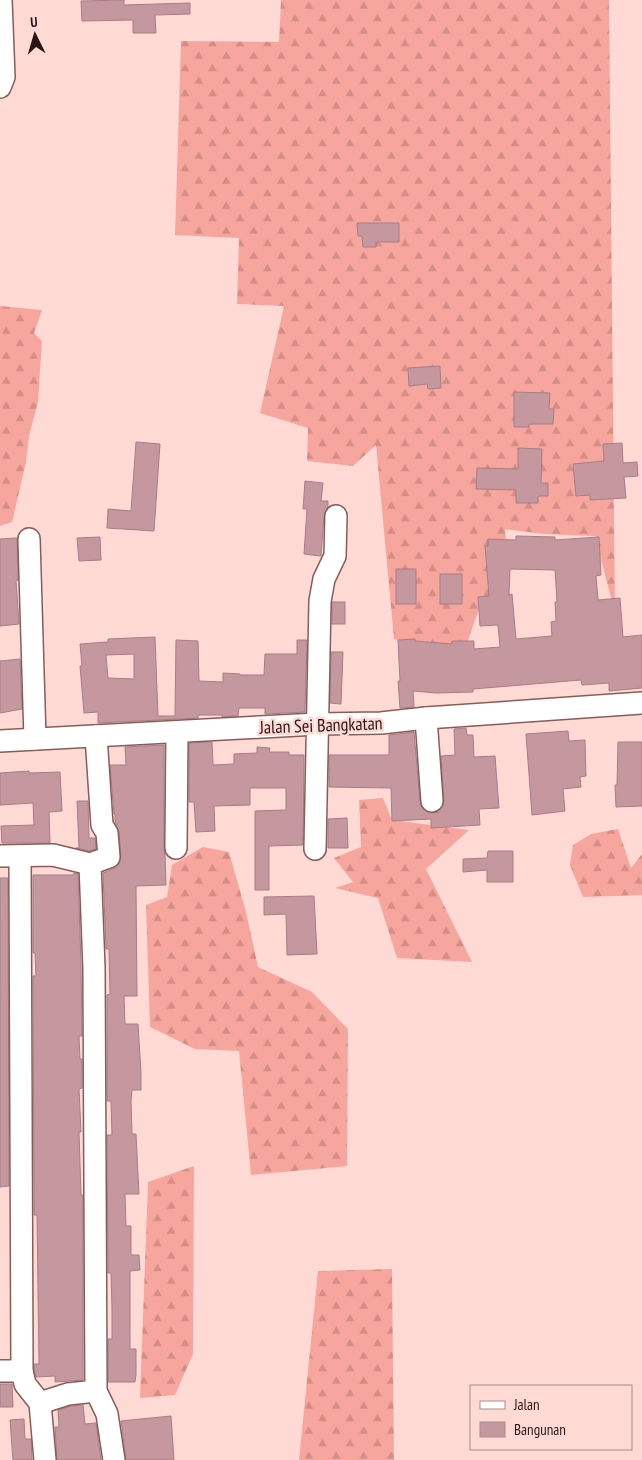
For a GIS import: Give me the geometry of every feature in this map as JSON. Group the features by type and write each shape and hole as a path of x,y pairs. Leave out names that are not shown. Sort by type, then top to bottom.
{"street":[{"path":"0,87 4,77 1,0"},
{"path":"315,849 320,601 324,579 336,556 336,516"},
{"path":"30,539 35,739"},
{"name":"Jalan Sei Bangkatan","path":"0,741 317,724 381,723 426,718 642,703"},
{"path":"426,718 432,802"},
{"path":"176,848 177,732"},
{"path":"45,1460 40,1403 25,1384 22,1370 10,856 54,855 90,864 109,857 107,833 102,825 96,736"},
{"path":"90,864 94,987 96,1390 107,1414 114,1460"},
{"path":"0,1371 22,1370"},
{"path":"40,1403 68,1394 96,1390"}],"green space":[{"path":"281,0 609,0 615,613 595,536 544,534 505,529 509,575 481,603 466,646 432,649 394,639 376,445 353,466 307,461 308,428 260,413 284,306 237,304 239,238 175,235 181,41 279,42"},
{"path":"0,306 42,310 34,333 42,341 38,402 29,436 26,462 12,522 0,526"},
{"path":"383,798 392,820 469,830 426,869 472,962 397,958 378,898 335,888 353,882 334,858 361,847 359,800"},
{"path":"618,829 631,868 642,854 642,895 583,897 570,865 573,845 591,834"},
{"path":"203,847 229,852 246,912 258,967 312,992 348,1029 347,1166 251,1175 239,1051 195,1049 150,1027 146,905 167,897 172,865"},
{"path":"194,1166 193,1354 175,1395 140,1398 148,1182"},
{"path":"392,1269 394,1460 299,1460 318,1271"}],"building":[{"path":"124,0 124,5 190,3 190,14 155,15 156,33 133,33 133,20 82,21 81,1"},
{"path":"357,223 399,223 399,242 376,242 376,247 363,247 362,236 358,236"},
{"path":"440,366 441,388 428,389 427,384 409,386 408,368"},
{"path":"514,392 550,393 549,409 554,409 553,424 529,424 529,427 514,427"},
{"path":"136,442 160,444 154,531 107,528 108,509 131,511"},
{"path":"622,443 623,463 637,462 638,476 624,477 626,498 590,500 590,495 576,496 573,464 604,461 603,444"},
{"path":"518,448 542,449 541,483 548,483 548,496 538,496 538,503 516,503 516,490 476,489 477,468 518,469"},
{"path":"305,481 323,483 321,501 328,501 328,507 324,516 321,556 304,554 307,509 303,509"},
{"path":"516,536 555,537 555,540 599,537 601,575 596,576 598,600 620,598 623,637 642,635 642,688 609,691 609,683 582,685 581,680 473,689 473,692 436,693 413,691 414,707 400,708 398,640 415,639 415,641 452,644 452,641 474,641 474,649 500,647 498,625 480,626 478,597 489,596 485,546 488,546 488,539 516,540","holes":["510,569 555,570 557,602 555,602 556,621 551,622 552,636 516,639 512,594 509,595"]},
{"path":"100,537 101,560 79,561 77,538"},
{"path":"17,538 18,580 16,581 19,624 0,626 0,539"},
{"path":"396,569 416,569 416,604 396,604"},
{"path":"440,574 462,574 462,604 440,604"},
{"path":"332,602 345,602 345,624 332,624"},
{"path":"155,637 158,716 175,716 176,640 198,641 199,681 223,682 223,673 264,675 265,654 297,654 297,640 307,640 305,712 265,714 265,708 239,708 238,716 198,715 198,718 98,723 98,712 84,713 80,644 108,642 108,639","holes":["134,654 134,679 108,678 106,655"]},
{"path":"331,652 343,652 341,704 330,703"},
{"path":"20,659 22,709 0,713 0,661"},
{"path":"466,728 467,735 473,735 474,757 495,756 499,808 479,809 480,825 431,828 431,819 392,821 391,788 329,787 329,755 389,755 389,735 414,732 420,802 422,808 427,812 439,812 443,807 444,800 441,756 455,755 454,729"},
{"path":"568,731 569,741 585,740 586,776 580,777 581,787 563,789 565,811 532,815 526,734"},
{"path":"212,742 213,765 234,764 234,754 257,753 257,747 270,748 269,752 289,752 289,755 304,755 303,845 269,846 269,890 255,890 255,811 286,810 286,788 250,788 250,805 214,806 215,831 196,832 194,802 189,802 189,743"},
{"path":"618,742 642,742 642,806 616,807 615,785 617,785"},
{"path":"164,745 166,885 136,886 137,996 124,996 125,1024 138,1024 141,1073 141,1090 132,1090 131,1101 132,1134 136,1134 139,1194 125,1194 126,1226 131,1226 131,1255 139,1255 140,1270 130,1271 130,1349 136,1349 136,1375 135,1382 108,1382 108,1339 112,1339 112,1309 111,1273 108,1273 107,1135 112,1135 111,1101 107,1101 107,995 110,994 109,949 106,949 103,873 119,864 121,856 119,832 115,823 110,765 126,765 125,747"},
{"path":"29,771 29,773 60,772 62,811 49,812 50,843 2,843 1,826 34,825 33,803 0,805 0,773"},
{"path":"77,801 88,801 89,838 95,838 96,849 89,851 76,848 79,848"},
{"path":"347,818 348,848 328,848 328,819"},
{"path":"488,851 513,851 513,882 487,882 487,870 463,872 463,859 487,858"},
{"path":"74,873 78,874 81,964 82,1036 79,1036 80,1059 82,1059 82,1088 79,1089 81,1132 79,1132 81,1195 83,1195 83,1380 55,1382 55,1376 36,1377 34,1370 34,1364 39,1364 37,1215 34,1215 33,976 36,976 35,953 33,953 33,875 74,875"},
{"path":"0,878 8,878 9,1186 0,1187"},
{"path":"314,896 317,954 287,955 286,914 264,915 264,897"},
{"path":"0,1384 12,1384 13,1407 0,1407"},
{"path":"83,1405 85,1424 96,1423 101,1460 57,1460 55,1427 59,1427 58,1410"},
{"path":"171,1416 174,1460 126,1460 121,1421"},
{"path":"24,1419 25,1439 31,1439 32,1460 13,1460 10,1420"}]}
